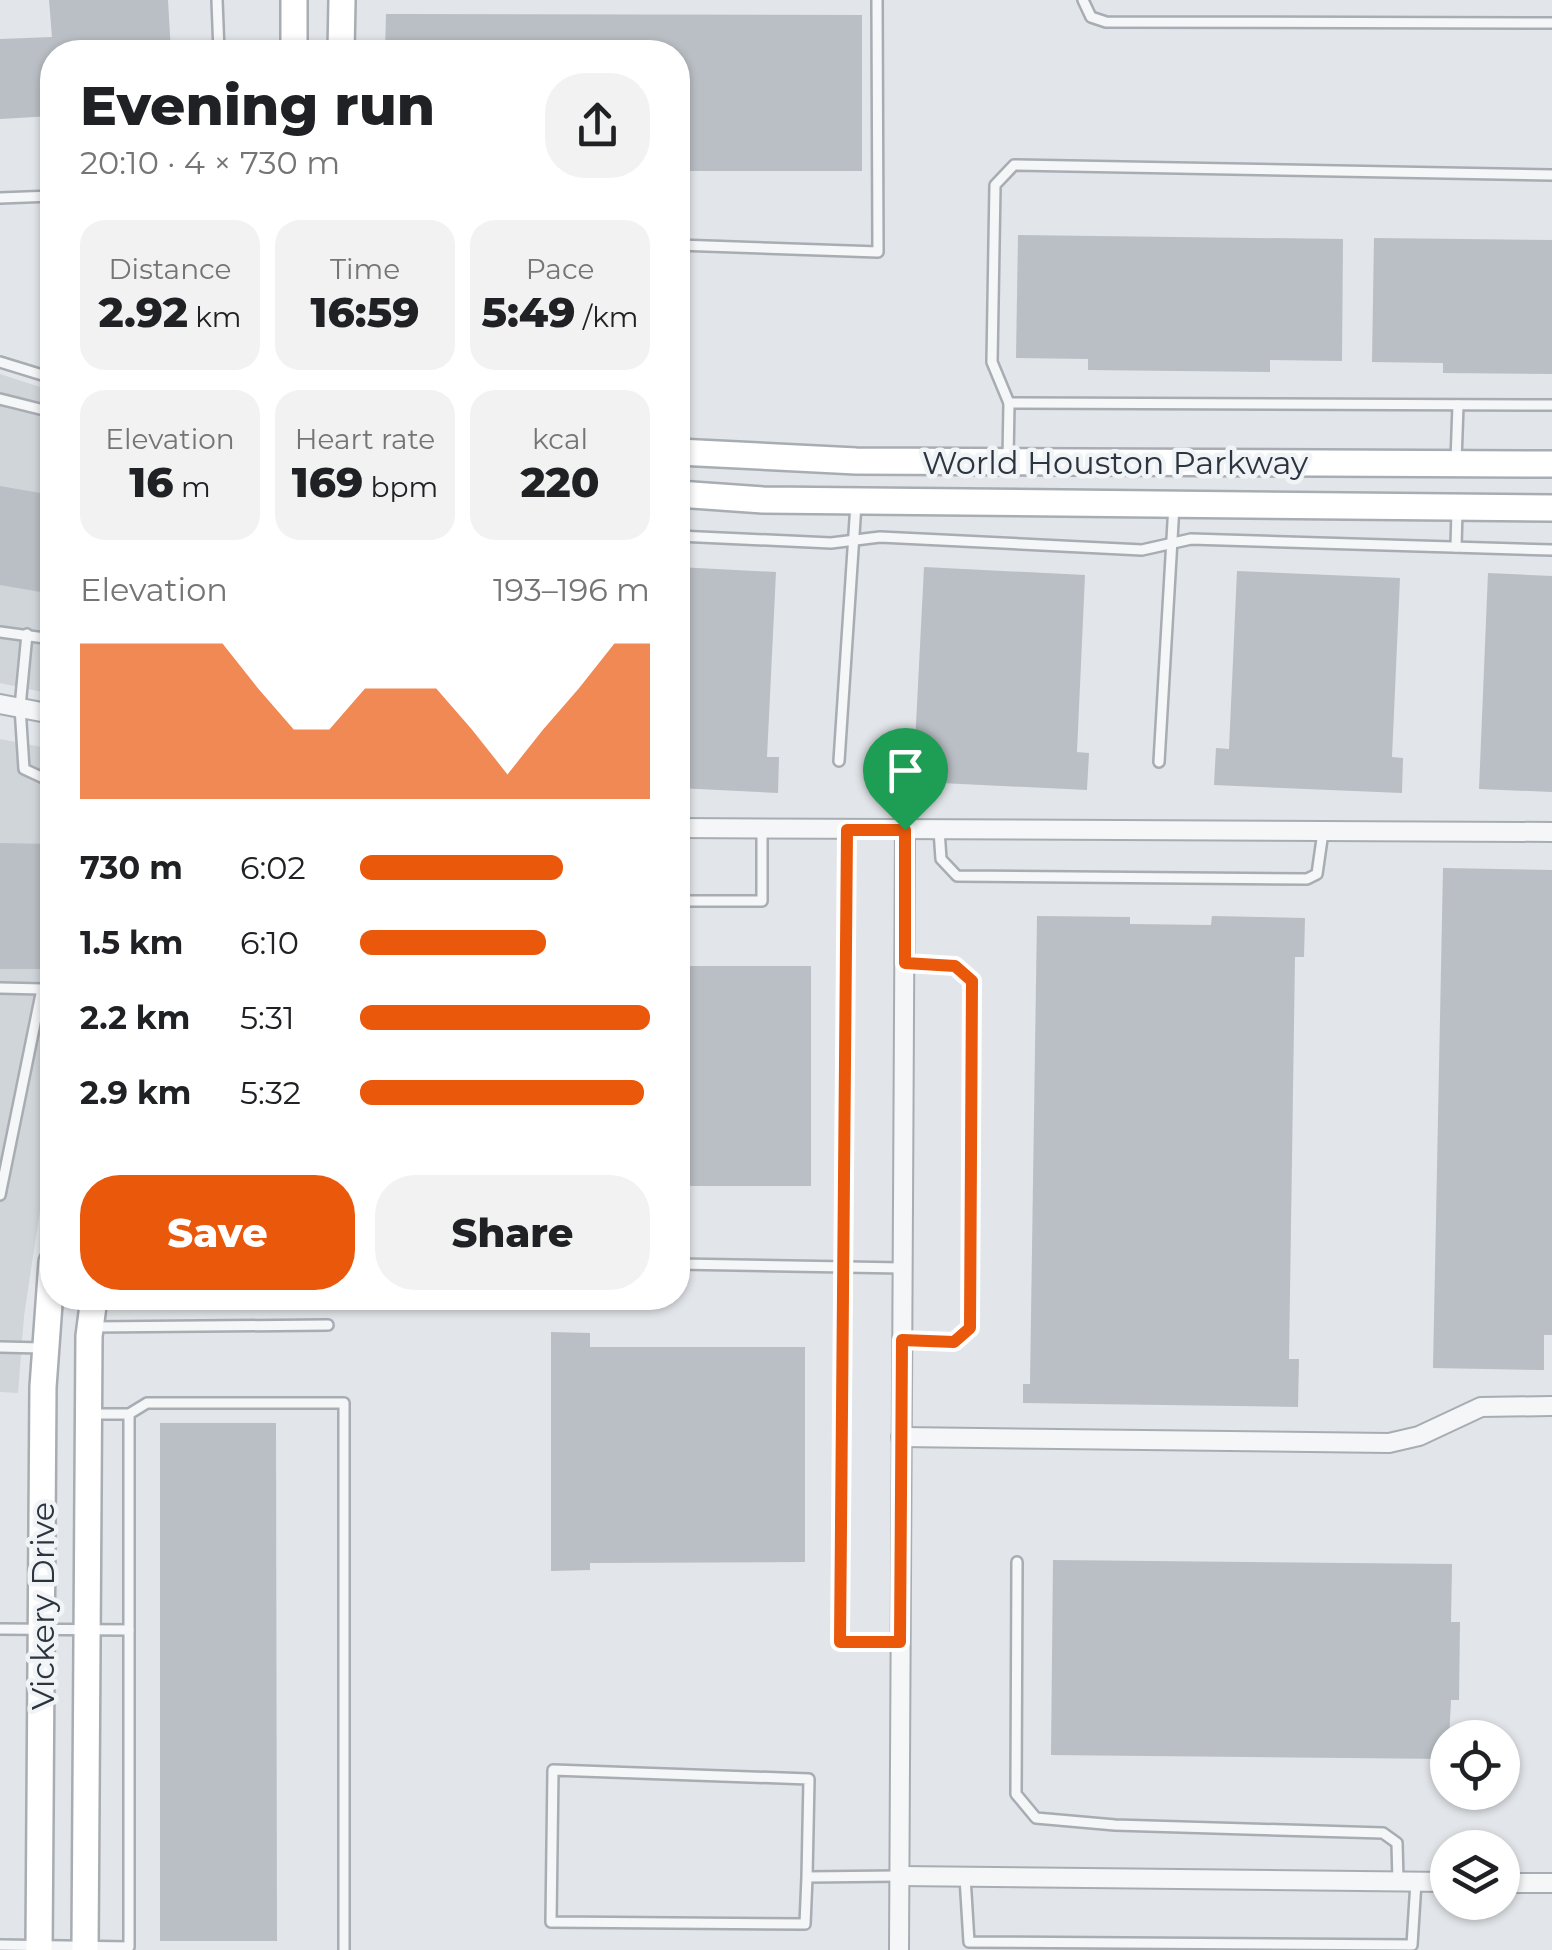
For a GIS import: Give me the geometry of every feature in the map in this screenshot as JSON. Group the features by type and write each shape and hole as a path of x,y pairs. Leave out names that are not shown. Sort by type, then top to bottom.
{"street":[{"path":"294,0 294,40"},
{"path":"341,40 342,0"},
{"name":"World Houston Parkway","path":"690,453 856,461 1552,464"},
{"path":"856,461 856,502"},
{"path":"1174,462 1174,504"},
{"path":"1456,464 1456,507"},
{"name":"World Houston Parkway","path":"690,495 856,502 1552,508"},
{"path":"0,704 40,711"},
{"path":"690,828 1552,832"},
{"path":"898,1950 905,830"},
{"name":"Vickery Drive","path":"39,1947 49,1310"},
{"name":"Vickery Drive","path":"85,1949 88,1414 92,1310"},
{"path":"901,1438 1389,1444 1419,1436 1481,1407 1552,1406"},
{"path":"899,1876 1430,1882"},
{"path":"1520,1882 1552,1883"}],"lane":[{"path":"217,0 219,40"},
{"path":"690,245 878,252 877,0"},
{"path":"1084,0 1090,17 1106,22 1552,23"},
{"path":"1008,462 1009,403 992,362 995,185 1014,164 1552,176"},
{"path":"0,198 40,196"},
{"path":"0,362 40,374"},
{"path":"0,399 40,409"},
{"path":"1009,403 1552,405"},
{"path":"1456,464 1458,404"},
{"path":"840,761 856,502"},
{"path":"1159,762 1174,504"},
{"path":"1456,507 1456,547"},
{"path":"690,537 831,543 880,537 1142,550 1191,539 1552,550"},
{"path":"0,632 40,636"},
{"path":"27,634 20,707 24,768 40,776"},
{"path":"690,901 762,900 762,829"},
{"path":"847,830 840,1642 900,1642"},
{"path":"939,830 940,859 957,876 1307,880 1317,874 1323,832"},
{"path":"902,1340 954,1342 970,1328 971,1308 972,981 955,966 905,963"},
{"path":"0,988 40,990"},
{"path":"0,1196 40,1021"},
{"path":"690,1264 902,1268"},
{"path":"90,1327 328,1326"},
{"path":"0,1347 46,1348"},
{"path":"88,1414 129,1414 147,1403 344,1403 344,1950"},
{"path":"0,1944 131,1948 129,1414"},
{"path":"965,1877 969,1942 1412,1945 1407,1882 1398,1843 1383,1833 1115,1825 1036,1818 1016,1794 1017,1562"},
{"path":"0,1629 129,1630"},
{"path":"554,1770 809,1779 807,1877 804,1924 551,1922 554,1770"},
{"path":"807,1877 899,1876"}],"shaded area":[{"path":"0,374 40,387 40,691 0,683"},
{"path":"0,739 40,747 40,1211 24,1316 18,1393 0,1392"}],"building":[{"path":"49,0 168,0 170,40 40,40 40,117 0,119 0,39 52,37"},
{"path":"386,14 862,15 862,171 690,171 690,40 385,40"},
{"path":"1018,235 1343,239 1342,361 1270,360 1270,372 1088,370 1088,359 1016,358"},
{"path":"1374,238 1552,240 1552,374 1443,373 1443,363 1372,362"},
{"path":"0,486 40,493 40,592 0,585"},
{"path":"924,567 1085,575 1077,752 1089,753 1087,790 900,781 902,744 915,744"},
{"path":"690,568 776,572 767,757 779,757 778,793 690,789"},
{"path":"1237,571 1400,578 1392,757 1403,758 1402,793 1214,785 1216,748 1229,749"},
{"path":"1488,573 1552,576 1552,792 1479,789"},
{"path":"0,843 40,844 40,969 0,969"},
{"path":"1443,868 1552,870 1552,1335 1544,1335 1544,1370 1433,1368"},
{"path":"1037,916 1130,917 1130,924 1211,925 1212,916 1305,918 1304,957 1295,957 1289,1359 1299,1359 1298,1407 1023,1403 1023,1384 1030,1384"},
{"path":"690,966 811,966 811,1186 690,1186"},
{"path":"551,1332 590,1333 590,1347 805,1347 805,1562 590,1563 590,1570 551,1571"},
{"path":"160,1423 276,1423 277,1941 160,1941"},
{"path":"1053,1560 1452,1564 1451,1622 1460,1622 1459,1700 1451,1700 1450,1720 1430,1720 1430,1759 1051,1755"}],"route":[{"path":"847,830 905,830 905,963 955,966 972,981 970,1328 954,1342 902,1340 900,1642 840,1642 847,830"}]}
